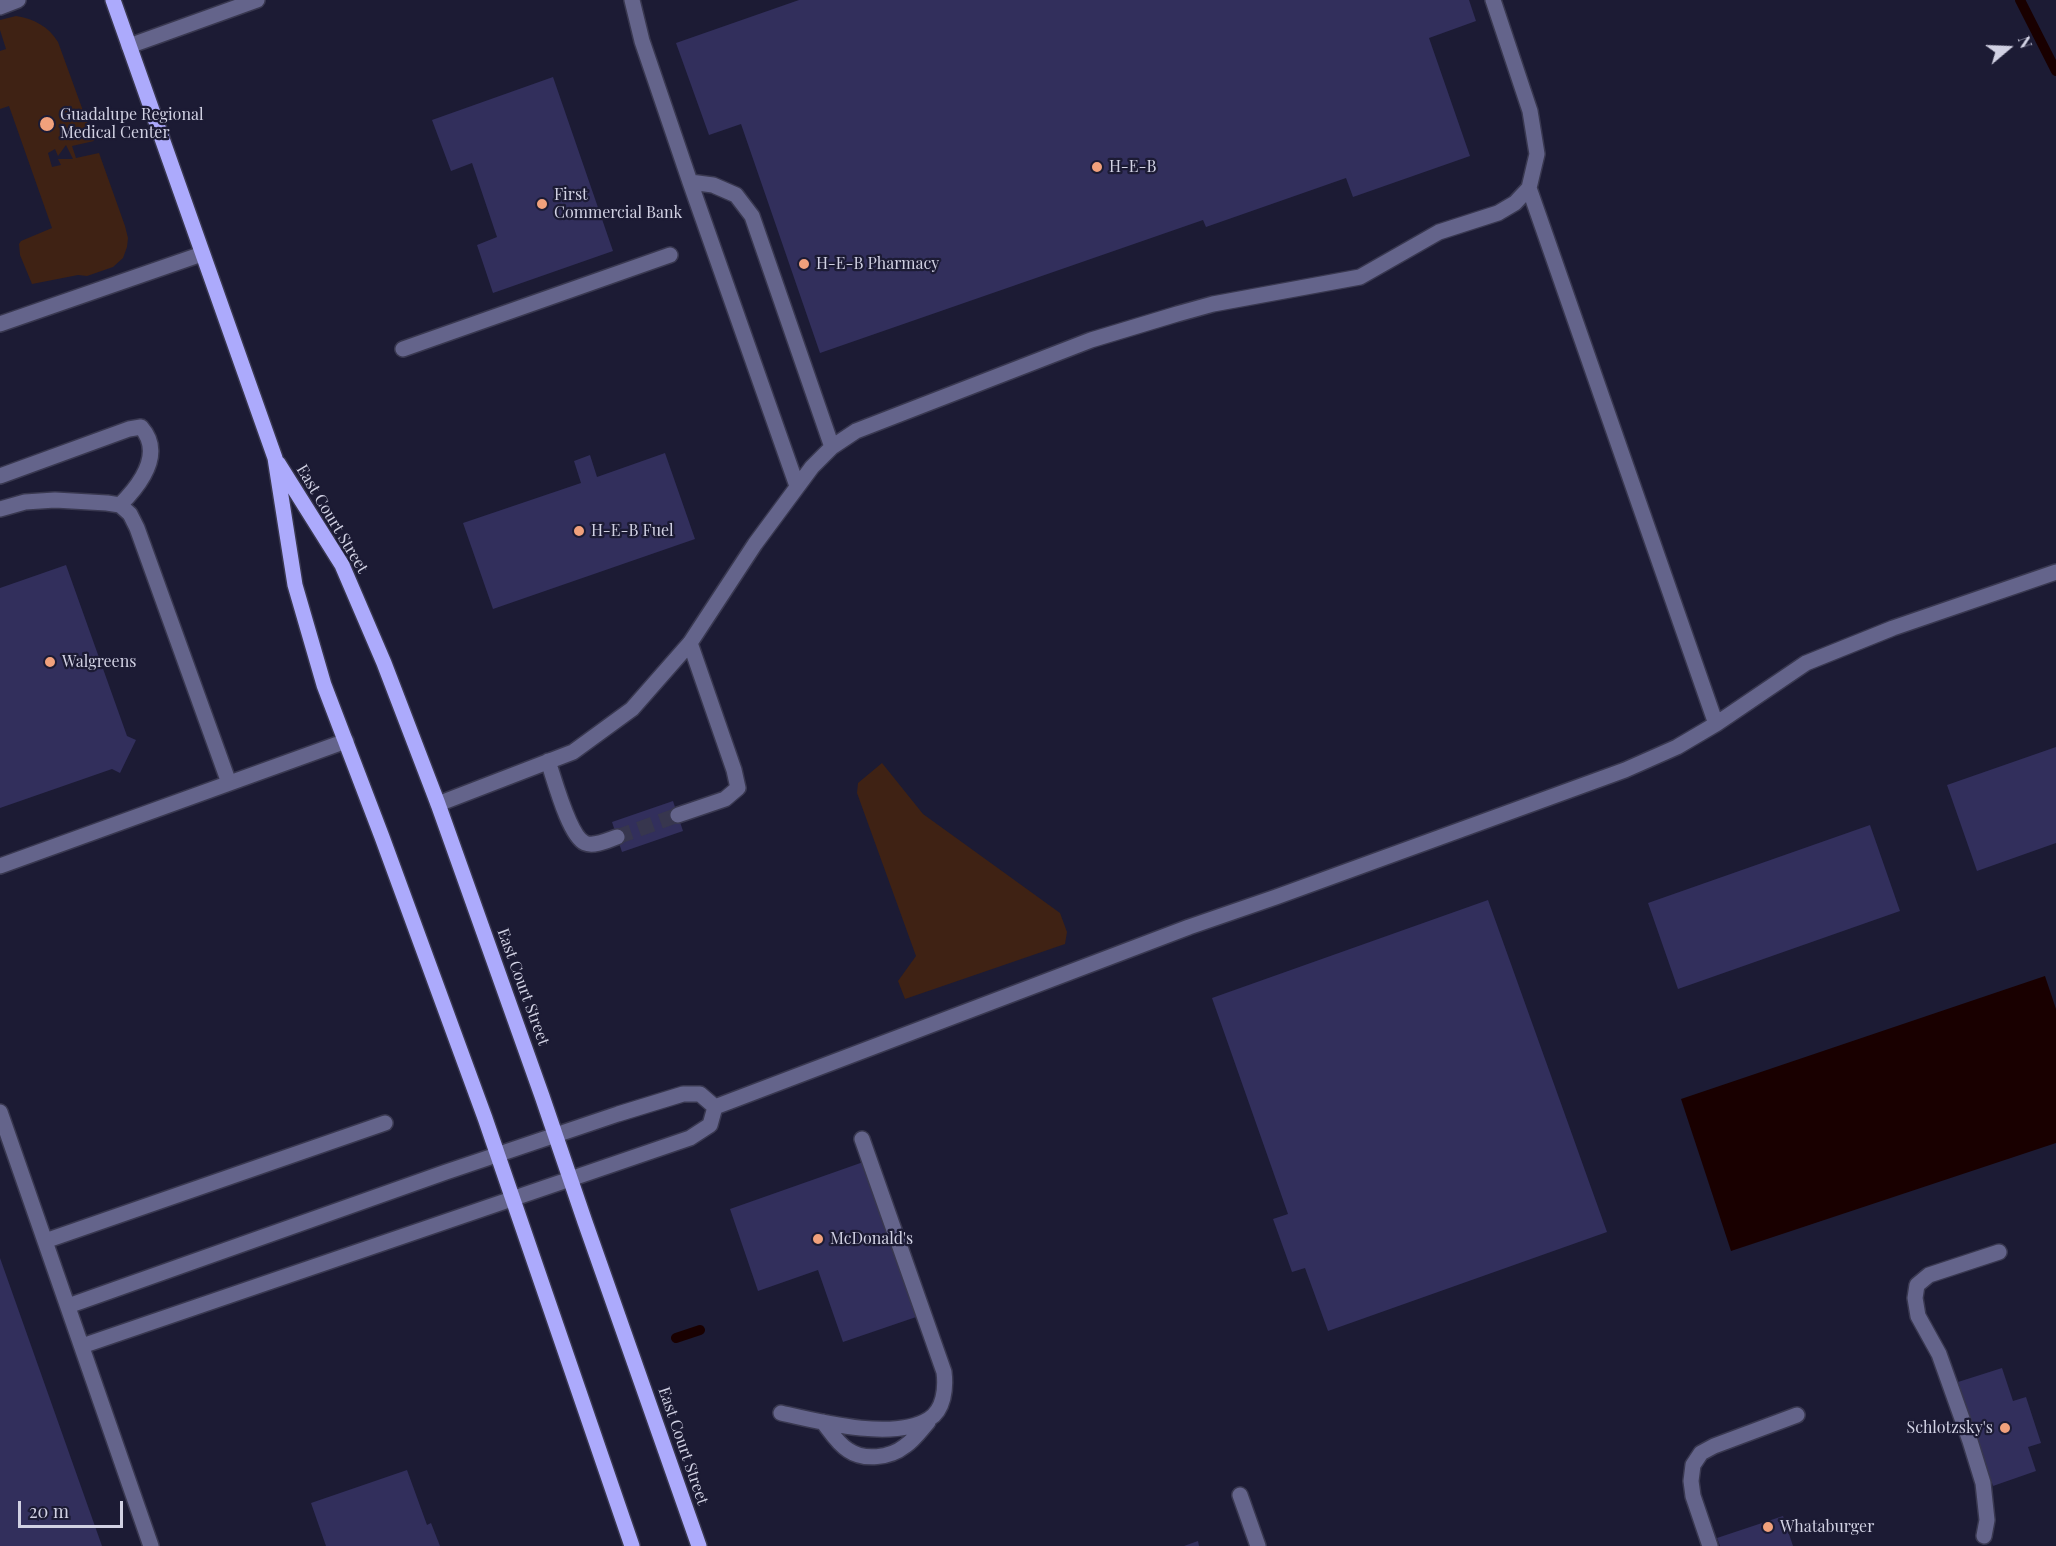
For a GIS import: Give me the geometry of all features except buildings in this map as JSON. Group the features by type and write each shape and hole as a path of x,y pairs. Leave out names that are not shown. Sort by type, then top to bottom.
{"main road":[{"name":"East Court Street","path":"112,0 274,458 295,585 324,685 497,1156 632,1546"},
{"name":"East Court Street","path":"274,458 342,565 384,663 438,804 699,1546"}],"lane":[{"path":"0,6 18,0"},
{"path":"129,46 257,0"},
{"path":"632,0 642,41 797,486"},
{"path":"438,804 573,752 632,709 690,643 755,544 812,467 831,447 855,430 1091,340 1213,304 1360,277 1439,232 1498,213 1515,203 1529,189 1537,154 1530,111 1493,0"},
{"path":"690,182 713,185 736,195 752,216 831,447"},
{"path":"1529,189 1716,724"},
{"path":"0,324 202,254"},
{"path":"403,349 670,255"},
{"path":"0,476 129,429 141,427 148,435 152,454 135,490 120,504"},
{"path":"0,509 25,502 55,500 120,504 130,513 229,783"},
{"path":"716,1107 1189,927 1625,770 1677,747 1716,724 1806,663 1893,628 2056,572"},
{"path":"678,815 725,799 738,788 734,770 690,643"},
{"path":"0,866 346,741"},
{"path":"548,761 572,827 579,839 586,844 599,843 617,837"},
{"path":"68,1306 555,1136 683,1094 700,1094 716,1107"},
{"path":"81,1347 690,1138 710,1125 716,1107"},
{"path":"0,1112 151,1546"},
{"path":"45,1241 386,1123"},
{"path":"823,1422 846,1449 857,1455 871,1457 891,1454 905,1446 931,1419 946,1389 944,1372 862,1139"},
{"path":"1984,1536 1987,1520 1983,1483 1939,1354 1918,1316 1915,1298 1917,1285 1929,1275 1999,1252"},
{"path":"781,1413 873,1429 894,1429 931,1419"},
{"path":"1710,1546 1693,1496 1691,1481 1693,1465 1701,1453 1714,1446 1797,1415"},
{"path":"1240,1495 1258,1546"}],"shaded area":[{"name":"Guadalupe Regional Medical Center","path":"16,16 29,19 40,24 58,42 94,141 72,146 76,158 99,153 128,238 123,258 113,267 87,276 78,275 32,284 20,255 19,244 21,241 52,228 9,106 0,109 0,51 6,49 0,30 0,20","holes":["66,145 73,159 58,159 61,165 52,167 48,153 55,149 58,156"]},
{"path":"882,763 923,814 1060,913 1067,932 1065,944 905,999 898,981 916,956 857,793 858,783"},
{"path":"2045,976 2056,1009 2056,1143 1731,1251 1681,1099"}],"waterway":[{"path":"2020,0 2056,71"},
{"path":"676,1338 700,1330"}],"tunnel":[{"path":"617,837 678,815"}],"place":[{"name":"Guadalupe Regional Medical Center","path":"47,124"},
{"name":"H-E-B","path":"1097,167"},
{"name":"First Commercial Bank","path":"542,204"},
{"name":"H-E-B Pharmacy","path":"804,264"},
{"name":"H-E-B Fuel","path":"579,531"},
{"name":"Walgreens","path":"50,662"},
{"name":"McDonald's","path":"818,1239"},
{"name":"Schlotzsky's","path":"2005,1428"},
{"name":"Whataburger","path":"1768,1527"}]}
